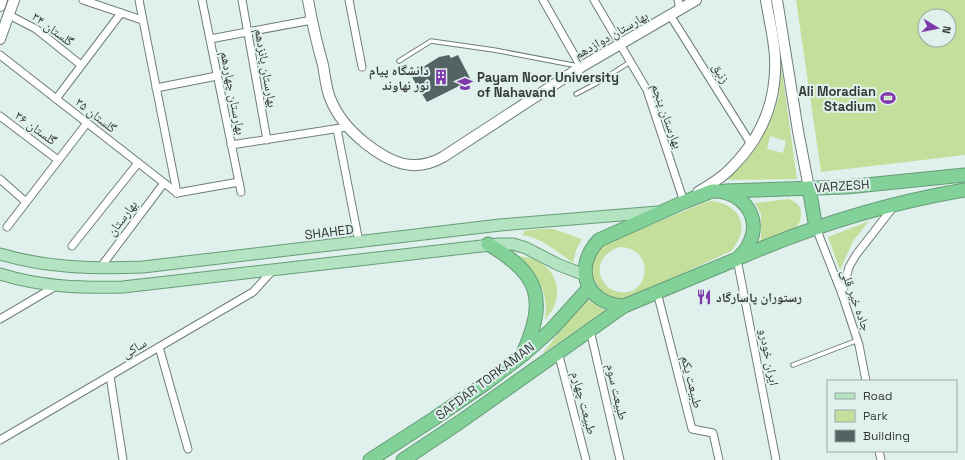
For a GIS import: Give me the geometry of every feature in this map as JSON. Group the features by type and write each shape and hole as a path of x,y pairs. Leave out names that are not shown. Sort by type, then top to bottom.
{"highway":[{"name":"VARZESH","path":"587,282 585,265 588,255 599,240 712,191 883,184 965,174"},
{"path":"809,188 816,228"},
{"name":"VARZESH","path":"657,292 771,244 848,217 923,197 965,190"},
{"path":"719,191 741,199 748,208 753,219 753,232 750,243 746,250 737,259"},
{"path":"488,244 506,255 521,267 529,277 535,293 537,307 535,320 532,334 522,355"},
{"path":"587,282 595,295 603,301 613,306 624,306"},
{"name":"SAFDAR TORKAMAN","path":"370,460 486,383 522,355 552,329 587,282"},
{"name":"SAFDAR TORKAMAN","path":"403,460 446,432 624,306 657,292"}],"main road":[{"name":"SHAHED","path":"3,254 24,261 55,266 100,268 143,267 500,225 662,212"},
{"path":"0,274 28,282 56,286 123,287 488,244 513,244 526,248 559,265 587,282"}],"street":[{"path":"0,6 2,0"},
{"path":"0,39 14,0"},
{"path":"83,0 142,20"},
{"path":"139,0 177,193 239,182"},
{"name":"بهارستان چهاردهم","path":"202,0 241,192"},
{"name":"بهارستان پانزدهم","path":"242,0 267,140"},
{"name":"بهارستان دوازدهم","path":"308,0 330,98 340,118 342,128 384,157 407,164 426,164 443,157 472,136 582,67 670,15 679,5 696,0"},
{"path":"349,0 362,67"},
{"path":"543,0 582,67"},
{"name":"بهارستان پنجم","path":"594,0 646,90 684,202"},
{"path":"684,202 716,181 732,168 758,134 767,114 775,76 775,56 766,0"},
{"path":"777,0 798,131 809,188"},
{"path":"56,99 121,12"},
{"name":"گلستان ۳۴","path":"9,15 36,29 82,65"},
{"name":"زنبق","path":"670,15 751,144"},
{"path":"210,39 312,20"},
{"name":"گلستان ۳۵","path":"0,55 177,193"},
{"path":"156,88 217,76"},
{"name":"گلستان ۳۶","path":"0,116 58,160"},
{"path":"7,227 86,123"},
{"path":"231,145 342,128 359,242"},
{"path":"72,246 138,163"},
{"path":"0,179 26,202"},
{"name":"بهارستان","path":"100,268 164,183"},
{"path":"842,294 849,267 856,255 896,204"},
{"name":"جاده خیر قلی","path":"816,228 858,340 866,380"},
{"name":"ایران خودرو","path":"737,259 776,460"},
{"name":"ساکی","path":"0,440 253,292 273,270"},
{"path":"0,319 56,286"},
{"name":"طبیعت یکم","path":"657,292 692,429 713,433 718,460"},
{"name":"طبیعت سوم","path":"590,330 620,460"},
{"path":"159,347 188,449"},
{"name":"طبیعت چهارم","path":"558,352 586,460"},
{"path":"110,376 123,460"}],"lane":[{"path":"399,61 431,41 502,51 582,67"},
{"path":"576,94 597,83 630,62"},
{"path":"793,365 858,340"}],"green space":[{"name":"Ali Moradian Stadium","path":"796,0 965,0 965,155 821,172"},
{"path":"780,57 797,179 728,180 744,161 766,130 776,106 779,94","holes":["770,136 786,141 783,153 767,149"]},
{"path":"789,199 800,207 800,222 792,230 786,233 761,241 761,214 755,203"},
{"path":"712,201 722,203 730,207 740,219 741,234 731,251 632,297 625,299 607,298 599,288 593,277 592,271 593,259 602,247 614,240 706,202","holes":["620,247 632,249 640,255 644,263 645,272 642,281 637,288 629,292 612,290 602,279 600,273 601,262 604,257 614,249"]},
{"path":"869,221 853,241 840,270 828,237"},
{"path":"553,229 582,239 576,250 573,263 543,242 522,235 525,231"},
{"path":"518,256 531,258 540,262 554,277 557,297 552,310 545,320 546,309 543,292 536,278"},
{"path":"586,299 605,311 542,354"}],"building":[{"name":"دانشگاه پیام نور نهاوند","path":"449,55 451,58 458,55 471,80 427,102 413,79 412,74 439,57"}],"place":[{"name":"دانشگاه پیام نور نهاوند","path":"441,77"},
{"name":"Payam Noor University of Nahavand","path":"465,84"},
{"name":"Ali Moradian Stadium","path":"888,98"},
{"name":"رستوران پاسارگاد","path":"704,297"}]}
